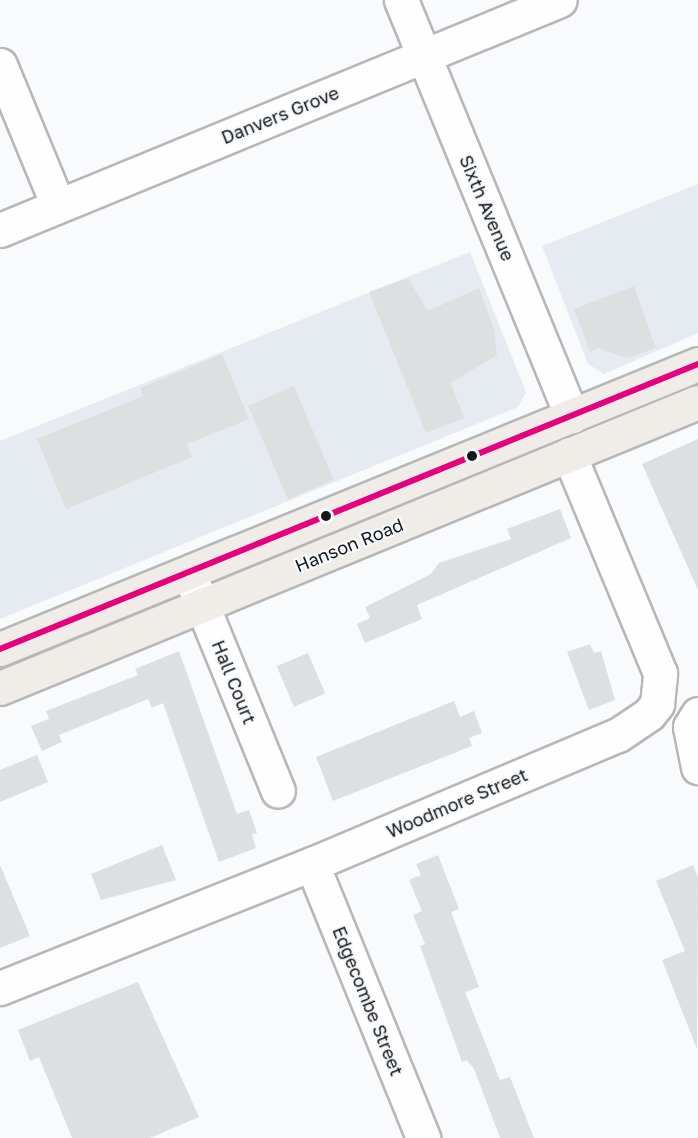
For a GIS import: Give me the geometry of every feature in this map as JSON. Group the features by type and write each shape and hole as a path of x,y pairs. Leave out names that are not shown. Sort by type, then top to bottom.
{"main road":[{"name":"Hanson Road","path":"0,650 698,364"},
{"name":"Hanson Road","path":"0,688 698,402"},
{"path":"569,454 572,416"}],"street":[{"name":"Sixth Avenue","path":"401,0 572,416"},
{"name":"Danvers Grove","path":"0,230 560,0"},
{"path":"0,65 58,206"},
{"name":"Woodmore Street","path":"0,988 312,864 618,735 657,704 660,673 569,454"},
{"name":"Hall Court","path":"189,573 278,791"},
{"path":"694,720 698,767"},
{"name":"Edgecombe Street","path":"312,864 423,1138"}],"shaded area":[{"path":"698,184 698,333 604,374 588,364 542,246"},
{"path":"470,252 526,392 518,407 0,619 0,441"}],"building":[{"path":"408,278 428,311 479,288 494,329 497,355 451,383 464,418 426,433 369,292"},
{"path":"634,286 656,348 627,358 598,348 590,352 574,309"},
{"path":"222,354 249,419 187,444 192,457 66,509 37,439 143,396 140,388"},
{"path":"294,386 334,480 288,499 248,406"},
{"path":"698,439 698,590 642,464"},
{"path":"560,509 571,538 417,605 422,619 365,643 357,624 370,618 365,607 431,574 439,563 511,539 507,529"},
{"path":"590,644 594,653 601,651 615,700 589,710 567,652"},
{"path":"179,651 237,814 249,810 257,833 252,835 256,848 219,862 163,703 152,708 148,699 59,735 62,742 42,751 31,726 49,719 46,711 138,675 135,669"},
{"path":"308,653 325,694 294,707 277,666"},
{"path":"454,701 460,717 474,711 482,733 469,738 472,746 333,801 316,757"},
{"path":"37,755 48,782 0,802 0,770"},
{"path":"162,845 176,880 101,900 91,874"},
{"path":"438,855 459,909 451,912 479,987 465,992 500,1080 510,1077 534,1138 500,1138 474,1069 467,1060 462,1062 420,946 425,944 413,915 422,911 409,880 421,875 416,864"},
{"path":"0,865 30,936 0,948"},
{"path":"693,865 698,877 697,1049 662,960 685,951 656,881"},
{"path":"138,982 199,1117 150,1138 72,1138 39,1057 30,1061 18,1030"}],"transit line":[{"path":"0,649 698,364"}]}
